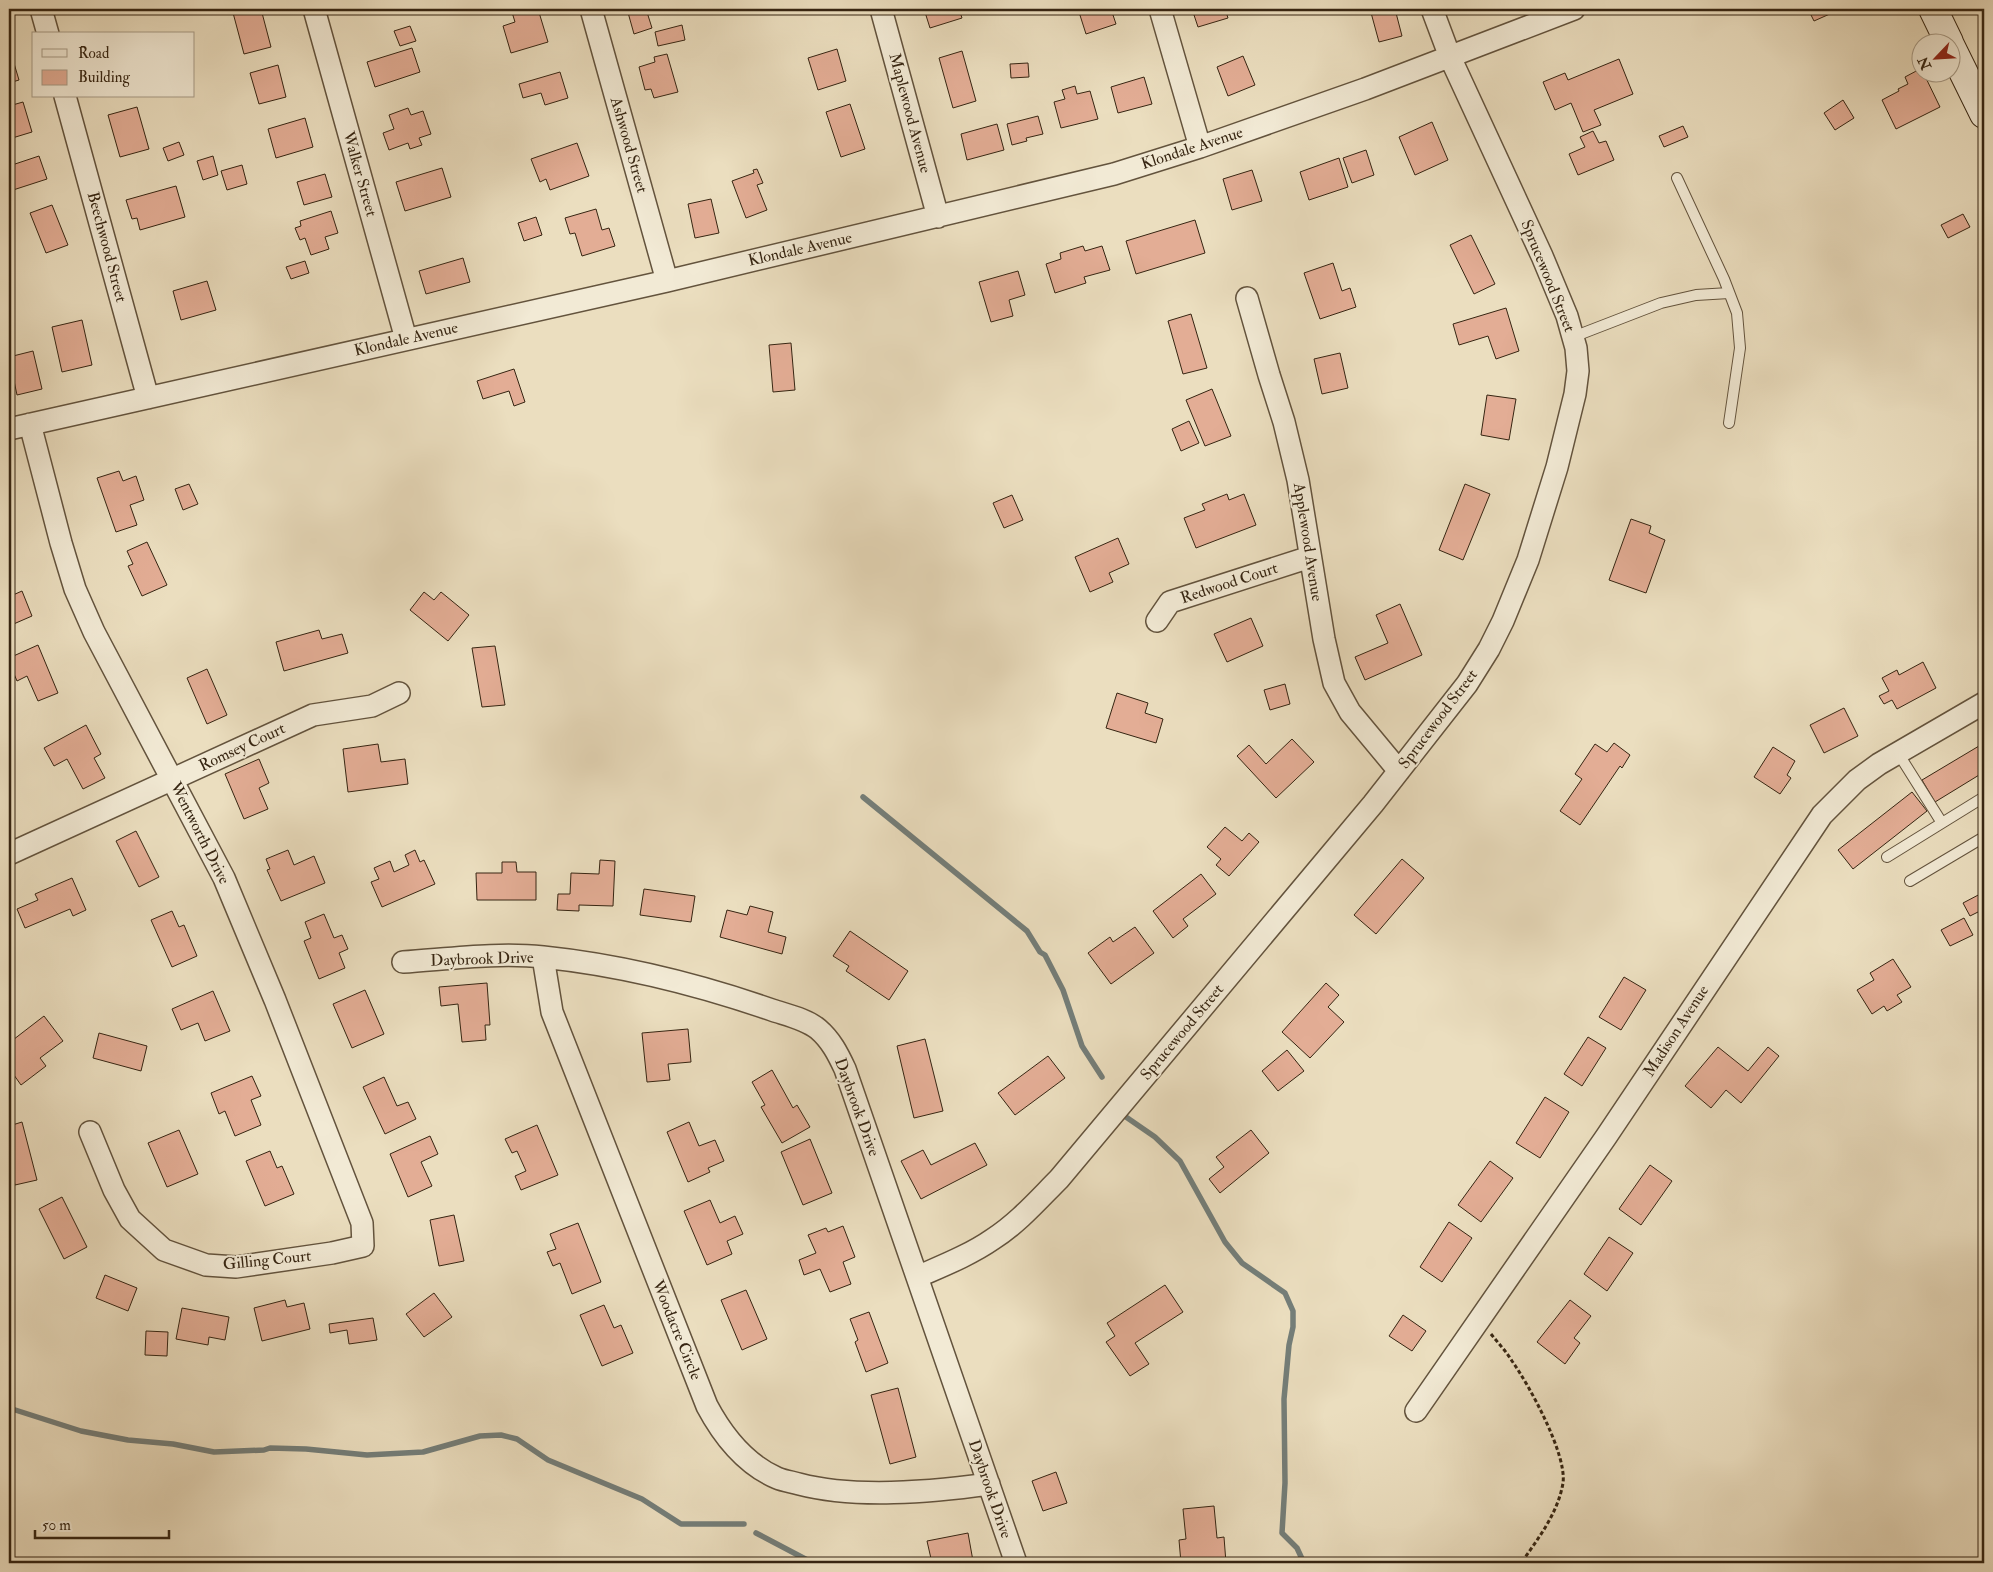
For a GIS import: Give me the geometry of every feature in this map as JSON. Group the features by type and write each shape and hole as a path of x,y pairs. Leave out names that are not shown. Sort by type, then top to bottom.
{"main road":[{"path":"1933,9 1944,32"},
{"path":"1960,65 1984,114"}],"street":[{"path":"41,9 47,32"},
{"name":"Walker Street","path":"314,9 406,339"},
{"name":"Ashwood Street","path":"590,9 667,280"},
{"name":"Maplewood Avenue","path":"881,9 938,217"},
{"path":"1160,9 1200,147"},
{"name":"Sprucewood Street","path":"917,1277 953,1261 993,1239 1015,1222 1059,1179 1373,804 1467,684 1489,649 1503,621 1528,560 1557,467 1575,394 1578,371 1576,348 1567,316 1542,256 1450,57 1432,9"},
{"name":"Klondale Avenue","path":"9,429 667,280 1114,174 1200,147 1365,89 1574,9"},
{"name":"Beechwood Street","path":"66,98 148,398"},
{"name":"Applewood Avenue","path":"1247,298 1284,422 1298,480 1324,639 1334,683 1350,712 1399,771"},
{"name":"Wentworth Drive","path":"30,424 75,589 94,632 224,878 275,1000 362,1223 363,1246"},
{"name":"Redwood Court","path":"1157,621 1170,602 1310,557"},
{"name":"Romsey Court","path":"9,854 313,715 372,706 399,693"},
{"name":"Madison Avenue","path":"1416,1410 1606,1137 1822,814 1857,780 1898,753 1984,703"},
{"name":"Daybrook Drive","path":"403,962 510,956 543,957 642,974 745,1001 804,1021 817,1028 835,1048 845,1069 1016,1563"},
{"name":"Woodacre Circle","path":"543,957 552,1012 707,1406 718,1426 736,1449 750,1462 777,1478 819,1489 852,1492 944,1490 989,1484"},
{"name":"Gilling Court","path":"90,1132 114,1190 130,1219 164,1250 206,1265 236,1267 332,1253 363,1246"}],"lane":[{"path":"1677,178 1730,293 1737,313 1740,348 1729,423"},
{"path":"1573,337 1661,303 1696,295 1730,293"},
{"path":"1898,753 1942,823"},
{"path":"1887,857 1984,797"},
{"path":"1910,881 1984,837"}],"path":[{"path":"1479,1320 1512,1361 1550,1430 1560,1458 1563,1481 1556,1507 1537,1541 1521,1563"}],"building":[{"path":"232,9 261,9 271,47 244,54"},
{"path":"511,9 538,9 548,42 511,53 503,26 515,22"},
{"path":"627,9 646,9 652,28 634,34"},
{"path":"924,9 959,9 962,18 930,28"},
{"path":"1078,9 1111,9 1116,24 1086,34"},
{"path":"1192,9 1225,9 1228,18 1198,27"},
{"path":"1370,9 1395,9 1402,36 1379,42"},
{"path":"1808,9 1830,9 1832,13 1814,21"},
{"path":"682,25 685,40 658,46 655,32"},
{"path":"410,26 416,41 400,46 394,31"},
{"path":"412,48 420,72 375,87 367,62"},
{"path":"837,49 846,81 818,90 808,58"},
{"path":"962,51 976,101 953,108 939,58"},
{"path":"667,54 678,92 654,98 651,89 645,90 639,67 655,62 654,57"},
{"path":"1243,56 1255,85 1228,96 1217,67"},
{"path":"9,57 10,61 13,60 19,80 9,83"},
{"path":"1619,59 1633,94 1594,110 1601,125 1583,132 1571,103 1555,110 1543,82 1565,73 1568,80"},
{"path":"1028,63 1029,77 1011,78 1010,64"},
{"path":"278,65 286,97 259,104 250,73"},
{"path":"560,72 568,98 545,105 541,93 523,98 519,84"},
{"path":"1910,74 1910,82 1928,82 1940,107 1896,129 1882,100 1908,84 1905,77"},
{"path":"1144,77 1152,104 1118,113 1111,87"},
{"path":"1075,86 1077,94 1090,91 1098,119 1061,128 1054,102 1065,99 1062,90"},
{"path":"1843,100 1854,118 1835,130 1824,113"},
{"path":"23,102 32,132 9,139 9,106"},
{"path":"850,104 865,149 841,157 826,112"},
{"path":"137,107 149,149 120,157 108,115"},
{"path":"408,108 411,115 423,111 431,134 419,138 422,145 410,149 408,143 389,150 383,133 394,129 389,115"},
{"path":"1038,116 1043,134 1026,138 1027,141 1012,145 1007,124"},
{"path":"305,118 313,147 276,158 268,129"},
{"path":"1432,122 1448,160 1415,175 1399,137"},
{"path":"997,124 1004,150 967,160 961,134"},
{"path":"1683,126 1688,137 1664,147 1659,136"},
{"path":"1593,131 1599,143 1606,141 1614,160 1578,175 1569,154 1585,147 1580,137"},
{"path":"179,142 184,155 168,161 163,148"},
{"path":"577,143 589,176 550,190 546,179 540,182 531,159"},
{"path":"1366,150 1374,175 1352,183 1343,158"},
{"path":"39,156 47,179 10,191 9,166"},
{"path":"213,156 218,175 203,180 197,161"},
{"path":"1339,158 1348,187 1309,200 1300,172"},
{"path":"242,165 247,184 227,190 221,171"},
{"path":"442,168 451,197 405,211 396,182"},
{"path":"757,169 763,183 757,185 767,210 746,218 732,181 754,173 753,170"},
{"path":"1252,170 1262,201 1232,210 1223,179"},
{"path":"325,174 332,197 304,205 297,182"},
{"path":"176,186 185,217 140,230 137,218 132,219 126,200"},
{"path":"711,199 719,233 695,238 688,204"},
{"path":"52,205 68,245 46,253 30,213"},
{"path":"596,209 602,230 609,228 615,246 582,256 575,233 570,234 565,218"},
{"path":"331,211 338,233 325,237 329,249 311,255 305,238 300,240 295,228 301,226 300,221"},
{"path":"1963,214 1970,227 1948,238 1941,225"},
{"path":"536,217 542,235 524,241 518,223"},
{"path":"1195,220 1205,253 1136,274 1126,241"},
{"path":"1471,235 1495,284 1474,294 1450,245"},
{"path":"1083,246 1085,251 1102,246 1110,270 1084,277 1086,283 1055,293 1046,264 1061,259 1060,253"},
{"path":"463,258 470,282 426,294 419,271"},
{"path":"305,261 309,273 291,279 286,267"},
{"path":"1333,263 1342,291 1350,288 1356,307 1320,319 1304,273"},
{"path":"1018,271 1025,295 1009,300 1013,316 991,322 979,282"},
{"path":"207,281 216,310 181,320 173,291"},
{"path":"1506,308 1519,351 1496,359 1488,336 1459,345 1453,324"},
{"path":"1191,314 1207,368 1183,374 1168,321"},
{"path":"82,320 92,365 62,372 52,327"},
{"path":"791,343 795,390 773,392 769,345"},
{"path":"33,351 42,389 17,395 9,357"},
{"path":"1340,353 1348,388 1322,394 1314,359"},
{"path":"514,369 525,402 514,406 509,391 483,399 477,381"},
{"path":"1212,389 1231,436 1205,446 1186,400"},
{"path":"1487,395 1516,399 1509,440 1481,435"},
{"path":"1189,421 1199,443 1181,451 1172,429"},
{"path":"119,471 123,481 136,476 144,500 130,505 137,525 116,532 97,478"},
{"path":"189,484 198,504 183,510 175,489"},
{"path":"1465,484 1490,494 1463,560 1439,550"},
{"path":"1227,494 1229,500 1244,494 1256,525 1196,548 1184,518 1205,510 1202,504"},
{"path":"1012,495 1023,520 1004,528 993,503"},
{"path":"1631,519 1651,526 1649,533 1665,540 1646,593 1609,580"},
{"path":"1118,538 1129,564 1109,573 1113,582 1090,592 1075,557"},
{"path":"147,542 167,585 142,596 128,566 133,564 127,551"},
{"path":"9,584 13,595 22,591 32,616 9,626"},
{"path":"424,592 434,600 441,592 469,615 448,641 410,610"},
{"path":"1400,604 1422,655 1365,680 1355,657 1388,643 1376,615"},
{"path":"1251,618 1263,646 1227,662 1214,634"},
{"path":"319,630 322,639 342,634 348,653 284,671 276,642"},
{"path":"38,645 58,693 38,701 27,676 17,681 9,658"},
{"path":"495,646 505,705 482,707 472,648"},
{"path":"1923,662 1936,688 1897,709 1892,700 1884,704 1879,696 1889,691 1882,678 1897,670 1899,675"},
{"path":"207,669 227,715 207,724 187,678"},
{"path":"1285,684 1290,704 1270,710 1264,690"},
{"path":"1117,693 1148,703 1145,713 1163,719 1156,743 1106,728"},
{"path":"1844,708 1858,736 1824,753 1810,725"},
{"path":"86,725 101,754 94,758 105,778 83,789 67,759 54,766 44,748"},
{"path":"1292,739 1314,762 1276,798 1237,756 1249,745 1266,764"},
{"path":"1614,743 1630,755 1622,768 1620,766 1580,825 1560,811 1582,779 1575,774 1595,744 1607,752"},
{"path":"1984,743 1984,772 1935,802 1922,780"},
{"path":"378,744 381,762 405,759 408,784 348,792 343,749"},
{"path":"1773,747 1795,761 1787,775 1791,778 1780,794 1754,777"},
{"path":"259,759 269,783 259,788 268,809 244,819 225,774"},
{"path":"1912,792 1927,811 1853,869 1838,850"},
{"path":"1225,827 1242,841 1249,833 1259,842 1229,876 1216,865 1221,859 1207,847"},
{"path":"136,831 159,877 139,887 116,841"},
{"path":"288,850 294,865 314,856 325,883 281,901 267,870 270,869 266,859"},
{"path":"415,850 420,862 424,860 435,884 382,907 371,882 379,879 374,868 390,861 394,872 409,865 405,855"},
{"path":"1402,859 1424,878 1376,934 1354,915"},
{"path":"600,860 615,861 613,906 579,905 579,911 557,910 558,894 570,894 571,873 599,874"},
{"path":"502,862 516,862 517,872 536,872 536,900 477,900 476,873 502,873"},
{"path":"1201,874 1216,894 1183,919 1188,926 1173,938 1153,911"},
{"path":"72,878 86,910 73,916 70,909 25,928 17,909 38,900 35,894"},
{"path":"644,889 695,896 691,922 640,915"},
{"path":"1984,892 1984,909 1970,916 1963,903"},
{"path":"750,906 773,912 768,932 786,937 782,954 720,937 727,910 747,915"},
{"path":"172,911 179,927 184,925 197,956 172,967 151,920"},
{"path":"324,914 334,938 342,935 348,949 339,953 345,968 319,979 304,941 311,938 305,922"},
{"path":"1964,918 1973,935 1950,946 1941,930"},
{"path":"1135,927 1154,953 1111,984 1088,953 1110,937 1113,942"},
{"path":"850,931 908,971 889,1000 846,971 849,966 833,956"},
{"path":"1893,959 1911,987 1897,995 1902,1002 1887,1011 1884,1006 1872,1014 1857,990 1874,980 1870,973"},
{"path":"1624,977 1646,990 1621,1030 1599,1017"},
{"path":"487,983 490,1025 485,1025 486,1040 462,1042 458,1004 441,1006 439,987"},
{"path":"1326,983 1339,995 1328,1007 1344,1022 1310,1058 1282,1032"},
{"path":"365,990 384,1034 352,1048 333,1004"},
{"path":"213,991 230,1031 205,1041 198,1023 181,1030 172,1009"},
{"path":"44,1016 63,1041 40,1058 46,1066 21,1085 9,1068 9,1043"},
{"path":"688,1029 691,1062 668,1064 670,1080 647,1082 642,1033"},
{"path":"99,1033 147,1046 141,1071 93,1058"},
{"path":"1588,1037 1606,1048 1582,1086 1564,1074"},
{"path":"925,1039 943,1111 914,1118 897,1046"},
{"path":"1718,1047 1748,1071 1768,1047 1779,1056 1741,1103 1726,1090 1711,1108 1685,1086"},
{"path":"1287,1050 1304,1071 1278,1091 1262,1071"},
{"path":"1048,1056 1065,1078 1015,1115 998,1093"},
{"path":"772,1070 793,1108 797,1105 810,1127 782,1143 761,1107 765,1105 752,1082"},
{"path":"252,1076 261,1096 251,1100 261,1125 235,1136 225,1111 219,1114 211,1093"},
{"path":"384,1077 397,1106 408,1102 416,1119 385,1134 363,1087"},
{"path":"1545,1097 1569,1112 1540,1158 1516,1143"},
{"path":"22,1122 37,1180 15,1185 9,1159 9,1126"},
{"path":"689,1122 699,1146 715,1140 724,1161 708,1168 710,1172 688,1182 667,1132"},
{"path":"537,1125 558,1175 521,1190 515,1176 526,1171 517,1151 512,1153 505,1139"},
{"path":"179,1130 198,1174 167,1187 148,1143"},
{"path":"1251,1130 1269,1153 1220,1193 1209,1179 1224,1167 1216,1157"},
{"path":"430,1136 438,1154 421,1162 432,1186 408,1197 390,1154"},
{"path":"810,1139 832,1193 803,1205 781,1152"},
{"path":"975,1143 987,1165 921,1199 901,1161 923,1150 931,1165"},
{"path":"270,1151 277,1168 282,1166 294,1194 265,1206 246,1161"},
{"path":"1490,1161 1513,1178 1481,1222 1458,1205"},
{"path":"1650,1165 1672,1181 1641,1225 1619,1209"},
{"path":"62,1197 87,1247 64,1259 39,1209"},
{"path":"710,1200 720,1223 735,1216 743,1234 727,1241 732,1254 707,1265 684,1211"},
{"path":"454,1215 464,1261 439,1266 430,1220"},
{"path":"1449,1222 1472,1238 1442,1282 1420,1267"},
{"path":"578,1223 601,1282 572,1294 560,1263 553,1266 547,1252 556,1249 550,1234"},
{"path":"843,1226 855,1257 843,1262 851,1284 830,1292 820,1269 804,1275 799,1260 816,1253 808,1235 826,1228 828,1232"},
{"path":"1609,1237 1633,1253 1607,1291 1584,1274"},
{"path":"105,1275 137,1288 128,1311 96,1298"},
{"path":"1165,1285 1183,1312 1135,1343 1149,1364 1130,1376 1106,1342 1115,1336 1107,1323"},
{"path":"746,1290 767,1339 742,1350 721,1300"},
{"path":"434,1293 452,1317 424,1337 406,1314"},
{"path":"285,1300 287,1307 304,1303 310,1329 262,1341 254,1308"},
{"path":"1570,1300 1591,1316 1574,1338 1580,1343 1565,1364 1537,1342"},
{"path":"604,1305 614,1328 621,1325 633,1353 602,1366 580,1315"},
{"path":"182,1308 229,1317 225,1340 209,1337 208,1345 176,1339"},
{"path":"869,1312 888,1363 866,1372 855,1342 858,1340 850,1319"},
{"path":"1403,1315 1426,1331 1412,1351 1389,1336"},
{"path":"373,1318 377,1340 349,1344 347,1330 330,1333 329,1324"},
{"path":"146,1331 168,1332 167,1356 145,1355"},
{"path":"898,1388 916,1457 890,1464 871,1395"},
{"path":"1056,1472 1067,1503 1043,1511 1032,1481"},
{"path":"1214,1506 1217,1538 1224,1537 1226,1563 1181,1563 1179,1540 1186,1539 1183,1509"},
{"path":"968,1533 973,1561 963,1563 932,1563 927,1541"}],"waterway":[{"path":"863,797 1027,931 1040,952 1045,955 1063,990 1082,1046 1102,1077"},
{"path":"1126,1117 1155,1137 1180,1161 1225,1242 1242,1263 1285,1293 1293,1311 1293,1327 1289,1345 1284,1399 1285,1483 1282,1533 1297,1548 1303,1561"},
{"path":"9,1408 81,1431 128,1440 173,1444 214,1452 264,1450 270,1448 306,1449 367,1455 423,1452 480,1436 501,1435 517,1439 548,1460 642,1499 681,1524 744,1524"},
{"path":"756,1533 813,1563"}]}
